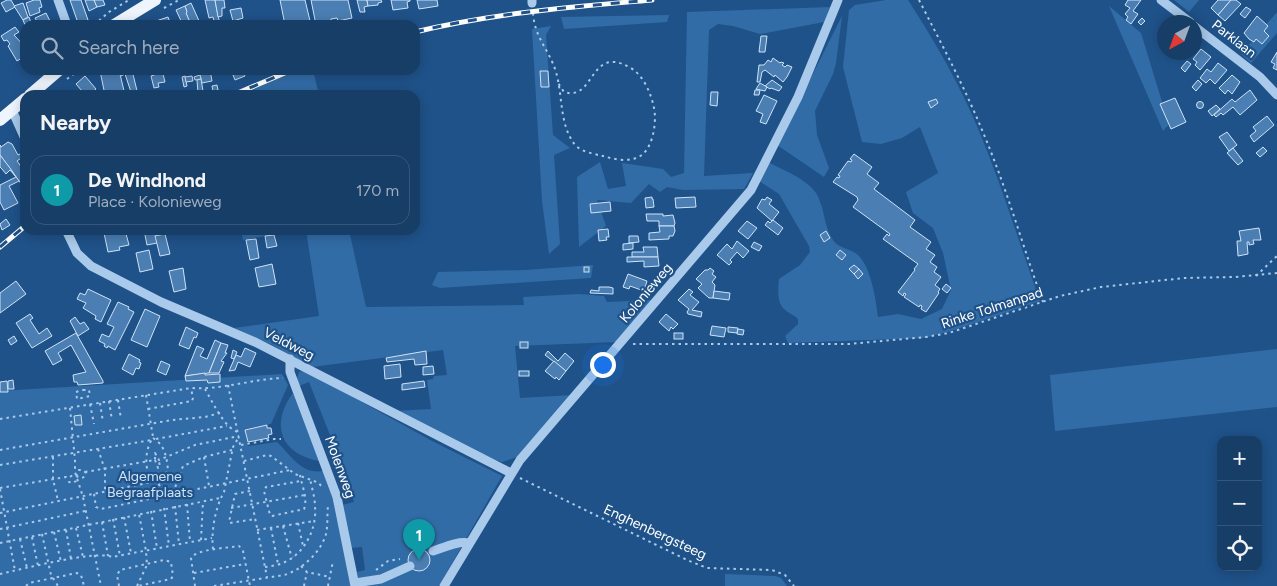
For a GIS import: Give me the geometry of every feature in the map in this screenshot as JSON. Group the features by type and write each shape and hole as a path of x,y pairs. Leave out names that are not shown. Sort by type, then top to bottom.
{"main road":[{"path":"122,20 155,0"},
{"path":"36,90 53,75"},
{"path":"0,120 20,103"}],"street":[{"path":"58,0 65,20"},
{"name":"Kolonieweg","path":"444,586 520,460 751,190 798,97 838,0"},
{"name":"Parklaan","path":"1161,0 1181,15"},
{"name":"Parklaan","path":"1202,32 1260,76 1277,94"},
{"path":"12,110 20,128"},
{"name":"Veldweg","path":"68,235 77,252 91,266 161,302 255,342 511,474"},
{"name":"Molenweg","path":"290,360 290,372 337,497 355,584"},
{"path":"433,551 447,545 464,542 470,543"},
{"path":"355,584 382,579 410,566"}],"path":[{"path":"919,0 983,132 1012,208 1043,302"},
{"path":"532,2 535,30 553,63 565,122 576,145 581,150 626,160 636,159 645,152 652,138 654,108 644,84 635,71 622,64 606,63 596,68 591,80 580,90 573,93 564,92 558,83"},
{"path":"1256,276 1277,256"},
{"name":"Rinke Tolmanpad","path":"623,341 630,344 679,345 876,343 938,336 1080,291 1122,284 1184,278 1256,276 1277,273"},
{"path":"0,419 191,388 205,389 269,379 293,378"},
{"path":"228,385 267,577"},
{"path":"148,409 192,401 194,398 191,388"},
{"path":"205,389 227,426 239,435"},
{"path":"79,390 89,390 90,396 83,398 77,399 76,392 79,390"},
{"path":"146,395 153,439 148,446 146,461 151,476 166,494"},
{"path":"83,398 84,406"},
{"path":"118,400 121,419"},
{"path":"109,401 112,420"},
{"path":"100,403 103,422"},
{"path":"90,404 94,424"},
{"path":"70,408 75,453 74,468 83,497 101,586"},
{"path":"0,450 73,436 186,418 206,417 220,413"},
{"path":"0,465 227,426"},
{"path":"213,549 212,538 220,498 226,482 232,450 239,435"},
{"path":"159,460 195,446 239,435"},
{"path":"2,512 162,481 168,471 166,458 162,446 153,439"},
{"path":"241,445 281,439"},
{"path":"98,449 104,470 105,491"},
{"path":"173,493 183,466 204,457 232,450"},
{"path":"155,454 159,460 160,467 158,468 155,460 155,454"},
{"path":"244,461 267,455 271,456 295,474 319,483 326,494"},
{"path":"53,457 53,479 58,500"},
{"path":"204,457 209,486"},
{"path":"68,478 69,482 73,483 76,481 76,476 81,470 85,472 104,470 155,460"},
{"path":"94,494 96,507 99,509 290,470"},
{"path":"15,571 2,512 0,488 68,478 73,474 83,478 86,474 85,472"},
{"name":"Enghenbergsteeg","path":"511,474 686,560 707,568 772,570 785,575 794,586"},
{"path":"300,475 306,504 303,510 270,515 264,490 266,487 301,481"},
{"path":"265,568 293,557 311,534 315,505 310,479"},
{"path":"250,491 235,494 230,523 255,519"},
{"path":"232,508 305,494"},
{"path":"0,543 220,498"},
{"path":"200,540 203,501"},
{"path":"214,586 292,572 301,566 317,551 323,542 326,532 328,503"},
{"path":"187,504 190,542"},
{"path":"175,506 179,544"},
{"path":"164,508 169,546"},
{"path":"0,529 85,511"},
{"path":"151,511 157,548"},
{"path":"137,586 146,565 146,551 139,514"},
{"path":"124,517 131,554"},
{"path":"113,519 120,556"},
{"path":"257,530 314,521"},
{"path":"102,522 108,556"},
{"path":"298,523 303,546"},
{"path":"283,526 293,557"},
{"path":"76,527 83,557"},
{"path":"271,528 278,564"},
{"path":"66,529 72,559"},
{"path":"54,531 61,562"},
{"path":"42,534 48,564 52,577 58,586"},
{"path":"32,536 38,566"},
{"path":"20,538 27,568"},
{"path":"0,574 83,557 120,556 212,538"},
{"path":"195,586 192,556 213,549 239,546 243,551 250,586"},
{"path":"119,586 117,575 120,570 164,560 172,564 173,576 171,579 137,586"},
{"path":"328,586 333,561"},
{"path":"194,573 245,564"},
{"path":"301,566 307,572 330,577"},
{"path":"304,586 307,572"},
{"path":"26,586 29,583 52,577 80,574 84,586"}],"green space":[{"path":"886,0 908,0 959,87 991,162 1040,301 951,331 924,338 788,343 785,336 798,324 798,319 784,309 780,303 779,279 800,265 810,252 809,246 779,194 759,181 768,162 801,179 816,193 822,207 827,228 835,243 852,251 863,260 870,275 878,317 898,314 921,319 942,309 951,290 943,253 933,228 913,213 906,192 938,173 920,127 902,138 881,144 862,142 843,67 849,10 855,5"},
{"path":"1174,0 1199,0 1189,12"},
{"path":"1109,6 1141,33 1163,105 1171,122 1163,131"},
{"path":"830,7 824,22 760,34 733,26 718,24 709,30 704,176 753,173 744,189 683,190 667,187 660,192 649,184 631,203 597,200 606,226 579,247 577,177 600,162 608,189 626,186 622,163 663,169 671,177 684,173 687,12"},
{"path":"1277,12 1277,33 1251,63 1241,54"},
{"path":"669,15 667,22 564,29 561,17"},
{"path":"842,16 833,74 815,111 817,135 829,168 824,177 777,145"},
{"path":"551,26 546,35 553,135 570,148 554,155 560,244 549,254 542,201 532,29"},
{"path":"287,75 314,75 318,90 250,90"},
{"path":"242,235 272,235 243,240"},
{"path":"307,235 350,235 366,307 524,305 523,297 579,294 604,296 607,302 653,300 618,342 515,346 520,398 573,395 520,456 502,462 489,458 395,411 431,409 427,380 433,379 434,376 447,375 443,350 312,367 272,345 234,328 319,316"},
{"path":"593,265 591,278 440,288 432,285 438,272 526,270"},
{"path":"1277,349 1277,407 1055,431 1050,375"},
{"path":"299,372 308,372 432,441 502,476 439,586 360,586 357,572 365,570 362,547 351,548 342,505 354,502 309,382 299,386 297,379"},
{"name":"Algemene Begraafplaats","path":"282,374 288,385 271,424 245,429 248,446 277,442 302,467 308,470 323,471 335,498 351,586 0,586 0,391"},
{"path":"293,393 319,461 295,452 283,436 282,416"},
{"path":"725,574 775,576 781,578 787,586 725,586"}],"building":[{"path":"11,0 15,7 6,12 1,3"},
{"path":"40,0 42,7 39,8 40,12 30,16 26,3"},
{"path":"70,0 81,0 88,20 77,20"},
{"path":"85,0 94,0 97,7 89,11"},
{"path":"94,0 103,0 105,5 97,7"},
{"path":"205,0 215,0 219,20 214,20 213,17 209,18"},
{"path":"215,0 224,0 225,8 222,8 222,16 218,17"},
{"path":"280,0 305,0 310,20 284,20"},
{"path":"311,0 348,0 352,18 315,20"},
{"path":"357,0 367,0 368,6 364,7 365,12 360,12"},
{"path":"367,0 381,0 382,2 378,3 378,5 368,6"},
{"path":"391,0 410,1 407,2 408,8 393,10"},
{"path":"417,0 437,0 438,6 419,9"},
{"path":"1128,0 1141,0 1133,11 1138,14 1131,24 1126,20 1128,17 1125,14 1130,8 1125,5"},
{"path":"1218,0 1231,0 1218,15 1211,8"},
{"path":"1231,0 1236,0 1241,4 1225,21 1218,15"},
{"path":"23,3 28,17 23,20 14,6"},
{"path":"191,3 199,20 189,20 185,6"},
{"path":"185,6 189,20 181,20 176,10"},
{"path":"1246,7 1251,10 1245,18 1240,14"},
{"path":"241,8 243,18 233,20 230,10"},
{"path":"46,13 50,20 36,20 35,18"},
{"path":"1257,16 1268,26 1264,31 1269,36 1262,44 1256,39 1254,42 1249,39 1244,33"},
{"path":"1142,18 1145,21 1141,25 1138,22"},
{"path":"15,27 19,32 14,35 20,42 20,59 17,61 8,46 10,44 7,40 4,41 1,36"},
{"path":"761,36 767,36 765,52 759,52"},
{"path":"1202,50 1211,57 1200,70 1195,65 1197,62 1194,60 1202,60"},
{"path":"1277,52 1277,70 1273,68 1275,64 1271,62"},
{"path":"773,58 780,63 784,63 782,65 785,67 787,65 792,67 787,77 783,82 765,70 762,72 760,82 757,82 759,65 764,65 768,60 771,62"},
{"path":"1187,61 1191,64 1185,72 1181,68"},
{"path":"1218,63 1227,70 1215,84 1210,79 1206,83 1200,78 1207,69 1211,72"},
{"path":"540,71 548,71 549,87 541,87"},
{"path":"101,75 120,75 124,90 104,90"},
{"path":"125,75 133,75 137,90 130,90"},
{"path":"163,75 165,82 158,83 159,87 154,88 151,76"},
{"path":"200,75 211,75 212,81 202,83"},
{"path":"200,75 201,79 195,80 194,77"},
{"path":"233,75 245,75 245,76 235,80"},
{"path":"1232,75 1240,82 1232,94 1228,90 1225,94 1219,88"},
{"path":"85,76 96,89 81,90 76,84"},
{"path":"185,76 187,86 184,87 182,77"},
{"path":"192,76 193,81 186,82 185,77"},
{"path":"201,79 203,90 198,90 197,80"},
{"path":"772,80 782,87 779,91 765,86"},
{"path":"1198,80 1202,84 1196,91 1192,87"},
{"path":"760,83 767,87 765,91 756,89"},
{"path":"217,85 218,90 213,90 212,86"},
{"path":"755,90 760,90 759,95 754,95"},
{"path":"1250,90 1257,100 1240,115 1233,107 1223,115 1221,113 1216,117 1214,115 1232,99 1235,102"},
{"path":"711,92 718,92 717,106 710,105"},
{"path":"764,95 777,101 766,124 760,122 763,114 756,111"},
{"path":"1175,98 1186,122 1171,129 1160,104"},
{"path":"936,99 938,103 931,108 928,102"},
{"path":"1200,101 1204,105 1200,109 1196,105"},
{"path":"1216,105 1220,109 1212,116 1208,111"},
{"path":"1267,116 1274,125 1254,142 1250,136 1256,131 1253,127"},
{"path":"1227,132 1237,145 1229,151 1219,137"},
{"path":"8,142 12,144 18,155 20,154 20,159 17,161 20,165 20,182 0,155 0,145 1,147"},
{"path":"1263,147 1267,151 1260,157 1256,153"},
{"path":"1233,148 1243,161 1238,165 1227,153"},
{"path":"854,154 872,167 867,174 879,183 874,189 915,220 910,227 931,242 926,249 935,255 930,262 937,267 934,272 941,277 935,285 940,289 939,293 926,312 921,309 922,306 920,305 919,307 904,297 906,294 904,293 903,296 898,292 918,264 883,239 887,234 889,236 890,234 853,207 858,200 857,197 833,182 837,177 839,178 840,176 838,175 848,161 851,162 852,160 850,159"},
{"path":"0,155 16,177 10,170 6,174 0,167"},
{"path":"16,177 19,181 9,186 18,203 4,210 0,202 0,185"},
{"path":"652,197 654,207 646,208 645,198"},
{"path":"695,197 696,207 676,208 675,198"},
{"path":"767,197 772,200 769,204 779,212 772,221 757,208 762,199 765,200"},
{"path":"610,202 611,211 591,213 590,204"},
{"path":"646,214 673,215 674,226 659,226 659,221 647,221"},
{"path":"6,219 10,225 2,230 0,224"},
{"path":"773,220 783,228 778,235 765,225 768,221 770,223"},
{"path":"747,221 757,228 748,239 738,231"},
{"path":"659,226 674,226 673,236 669,236 669,239 649,240 649,233 660,232"},
{"path":"1259,228 1261,240 1253,240 1254,244 1249,245 1249,242 1247,242 1248,254 1238,256 1237,241 1241,241 1239,231"},
{"path":"608,229 609,237 606,237 607,240 599,241 598,230"},
{"path":"826,231 830,238 824,242 820,235"},
{"path":"104,235 126,235 129,245 119,247 120,250 108,252"},
{"path":"145,235 155,235 157,243 147,245"},
{"path":"165,235 170,254 160,256 155,236"},
{"path":"274,235 277,246 267,248 265,236"},
{"path":"629,236 638,236 639,242 629,243"},
{"path":"256,239 259,258 250,260 246,240"},
{"path":"737,241 749,251 743,258 737,252 730,260 732,262 729,265 717,255 727,244 732,249"},
{"path":"754,242 762,246 759,251 751,247"},
{"path":"633,243 633,249 623,250 623,244"},
{"path":"643,247 657,247 658,257 632,257 632,252 644,252"},
{"path":"149,250 153,269 140,272 136,253"},
{"path":"840,250 846,255 842,260 836,255"},
{"path":"627,257 658,257 659,266 644,267 644,261 627,262"},
{"path":"272,264 276,284 259,287 255,268"},
{"path":"854,265 859,269 854,274 849,269"},
{"path":"584,267 589,267 589,272 584,272"},
{"path":"183,268 186,289 174,292 169,271"},
{"path":"710,268 714,271 712,274 716,277 712,282 715,285 713,298 709,298 698,288 702,284 696,279 705,270"},
{"path":"859,269 863,274 858,279 854,274"},
{"path":"628,274 647,281 644,291 630,286 629,289 623,287"},
{"path":"16,281 26,294 0,313 0,293"},
{"path":"946,284 951,288 947,293 942,289"},
{"path":"599,287 613,288 613,294 590,293 591,290 599,291"},
{"path":"88,289 111,300 101,322 95,319 96,316 83,308 86,303 77,299 80,293 85,295"},
{"path":"689,289 693,292 690,295 699,302 692,310 702,312 701,317 688,314 689,309 678,300"},
{"path":"714,291 730,293 729,300 713,298"},
{"path":"118,302 129,307 128,309 134,312 115,350 108,346 107,348 104,346 105,344 99,341 102,334 109,337 114,327 107,324"},
{"path":"145,309 160,316 147,347 131,340"},
{"path":"30,314 33,318 30,320 39,334 47,328 52,336 32,348 16,323"},
{"path":"666,314 678,324 673,329 671,327 669,331 659,322"},
{"path":"75,317 80,324 84,322 89,329 78,336 70,321"},
{"path":"712,326 726,328 724,337 710,335"},
{"path":"186,327 198,333 196,338 194,337 189,349 179,345"},
{"path":"728,327 738,328 737,333 728,332"},
{"path":"738,329 744,330 743,335 737,334"},
{"path":"76,333 103,383 78,385 77,382 74,382 73,375 86,372 71,345 58,353 62,360 53,365 45,351"},
{"path":"674,333 683,333 683,339 674,339"},
{"path":"14,336 17,341 11,345 8,340"},
{"path":"215,340 221,343 209,373 185,376 197,346 204,349 200,356 207,359"},
{"path":"520,342 528,342 528,348 520,348"},
{"path":"221,343 228,345 225,353 227,353 221,361 224,362 219,373 209,373"},
{"path":"245,348 256,353 250,367 238,362 235,370 229,371 236,355 241,357"},
{"path":"233,350 237,352 234,359 231,358"},
{"path":"426,351 427,364 415,365 414,359 387,362 386,358"},
{"path":"548,351 558,361 565,353 574,361 566,371 545,355"},
{"path":"129,354 140,360 139,362 141,363 139,369 136,368 133,375 122,369"},
{"path":"161,361 170,365 166,375 157,371"},
{"path":"554,361 566,371 559,380 545,371"},
{"path":"400,364 401,377 385,379 384,366"},
{"path":"433,366 434,374 423,375 423,367"},
{"path":"519,371 529,371 529,376 519,376"},
{"path":"205,373 205,375 220,374 220,382 208,383 207,380 186,381 185,376"},
{"path":"13,380 14,389 8,389 8,381"},
{"path":"7,381 8,392 0,392 0,382"},
{"path":"424,381 425,387 402,390 402,384"},
{"path":"81,415 82,425 75,425 74,416"},
{"path":"267,425 267,428 271,428 272,434 268,435 269,438 248,442 245,430"},
{"path":"419,549 427,552 430,560 427,568 419,571 411,568 408,560 411,552"}],"railway":[{"path":"420,31 503,15 652,0"},
{"path":"245,90 280,75"},
{"path":"0,247 20,230"}],"place":[{"name":"De Windhond","path":"419,560"}]}
